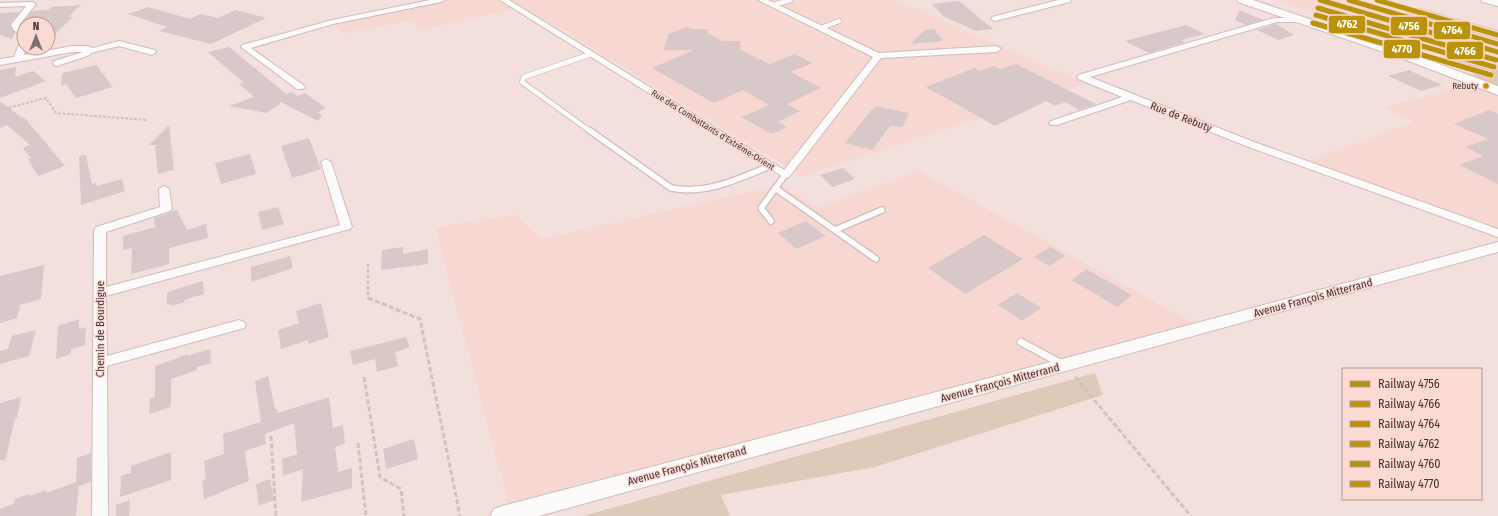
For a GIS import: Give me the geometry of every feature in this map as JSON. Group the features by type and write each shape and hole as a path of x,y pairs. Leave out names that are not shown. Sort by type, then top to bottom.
{"main road":[{"path":"1242,0 1460,75 1498,91"},
{"path":"1486,0 1498,3"},
{"name":"Avenue François Mitterrand","path":"502,516 1066,365 1498,247"}],"street":[{"path":"300,87 245,47 332,22 441,0"},
{"name":"Rue des Combattants d'Extrême-Orient","path":"504,0 786,175 878,56"},
{"path":"762,0 878,56 997,49"},
{"path":"995,19 1067,0"},
{"path":"0,5 32,4 22,16"},
{"name":"Rue de Rebuty","path":"1302,20 1277,20 1081,78 1250,144 1498,233"},
{"path":"57,63 122,43 152,52"},
{"path":"0,62 80,49 93,51"},
{"path":"1054,123 1130,97"},
{"path":"100,293 346,227 326,162"},
{"name":"Chemin de Bourdigue","path":"100,516 100,230 166,209 164,189"},
{"path":"100,363 239,325"}],"lane":[{"path":"773,5 790,0"},
{"path":"821,28 839,22"},
{"path":"592,54 524,77 522,82 671,188 682,191 706,190 770,166"},
{"path":"771,221 761,208 786,175"},
{"path":"775,188 876,258"},
{"path":"835,230 882,210"},
{"path":"1021,342 1066,365"}],"path":[{"path":"0,110 46,98 56,113 148,120"},
{"path":"368,264 368,298 420,319 460,516"},
{"path":"1066,365 1191,516"},
{"path":"364,377 380,476 401,489 404,516"},
{"path":"271,436 276,516"},
{"path":"358,443 366,516"}],"shaded area":[{"path":"439,0 896,0 1086,84 802,176 571,35 522,7 419,30 414,20 344,33 332,22"},
{"path":"1277,0 1339,0 1498,47 1498,68"},
{"path":"1420,8 1498,30 1498,47 1398,17 1407,12"},
{"path":"1449,54 1498,68 1498,86 1473,75 1477,72 1444,60"},
{"path":"1477,82 1498,91 1498,230 1306,162 1414,122 1384,108"},
{"path":"919,171 1202,328 511,513 435,227 515,215 542,239 781,185 817,208"},
{"path":"1095,373 1103,395 875,467 721,495 730,516 583,516"}],"building":[{"path":"959,1 993,29 976,31 943,16 932,4"},
{"path":"81,5 68,17 73,17 56,33 56,16 28,16 32,11 48,10 51,7"},
{"path":"148,7 190,19 200,14 218,18 236,10 266,18 211,44 159,31 167,27 128,14"},
{"path":"1240,10 1263,20 1246,25 1235,20"},
{"path":"20,12 10,24 15,33 12,39 0,35 0,13"},
{"path":"1275,24 1294,35 1279,40 1257,30"},
{"path":"1186,25 1205,34 1181,40 1185,42 1149,53 1125,41"},
{"path":"687,27 691,29 708,29 707,33 722,41 741,41 740,50 769,64 795,54 812,63 791,72 821,88 787,104 800,111 778,122 787,127 772,134 741,117 769,105 743,90 714,103 652,68 694,50 663,50 669,34"},
{"path":"934,29 943,41 910,44 925,30"},
{"path":"229,47 286,94 292,92 297,96 305,93 326,108 318,112 322,115 318,121 279,101 280,104 266,113 229,106 254,97 239,84 244,83 208,52"},
{"path":"1016,64 1096,104 1079,110 1066,102 1055,106 1046,101 995,126 926,87 974,68 980,71 995,66 1001,69"},
{"path":"96,65 113,87 76,98 66,84 61,86 62,73"},
{"path":"16,67 15,77 33,71 46,81 0,98 0,70"},
{"path":"1409,70 1442,85 1421,91 1388,76"},
{"path":"0,101 22,118 24,117 65,166 38,176 28,159 31,158 23,148 30,145 7,125 0,128"},
{"path":"875,106 909,113 902,127 890,126 872,150 845,143"},
{"path":"1489,110 1498,114 1498,184 1459,165 1483,156 1465,147 1488,139 1454,124"},
{"path":"169,125 174,170 158,174 155,147 157,145 149,145"},
{"path":"309,138 321,169 292,178 281,146"},
{"path":"250,154 256,174 221,184 215,163"},
{"path":"86,155 92,184 96,183 97,186 122,179 125,191 81,205 79,156"},
{"path":"843,168 855,179 832,187 820,175"},
{"path":"278,207 284,224 262,230 258,212"},
{"path":"177,210 187,230 206,224 208,238 169,248 169,264 131,274 132,248 123,250 123,236 155,227 154,218"},
{"path":"806,221 825,236 797,249 778,233"},
{"path":"984,235 1023,259 965,294 928,268"},
{"path":"403,247 403,254 428,249 428,264 381,270 382,250"},
{"path":"1050,247 1065,256 1049,266 1034,257"},
{"path":"290,256 293,268 251,282 251,267"},
{"path":"44,265 41,299 20,305 17,318 0,323 0,276"},
{"path":"1086,269 1132,295 1117,307 1072,280"},
{"path":"203,281 204,294 184,300 185,302 171,306 171,304 167,305 167,292"},
{"path":"1017,293 1041,308 1022,321 998,305"},
{"path":"321,303 329,337 309,344 308,340 281,349 278,330 299,323 296,311"},
{"path":"79,319 79,329 86,327 85,345 71,349 71,354 56,359 58,326"},
{"path":"36,330 29,356 0,364 0,351 8,349 12,336"},
{"path":"406,337 410,347 395,352 398,366 377,372 375,359 353,365 350,351"},
{"path":"210,349 211,363 197,367 197,370 171,379 171,407 149,414 150,398 155,397 155,366 188,354 188,356"},
{"path":"268,376 275,409 277,409 278,413 329,397 333,428 343,425 345,444 335,447 338,472 352,468 352,488 301,502 303,469 283,476 282,459 297,454 294,423 265,434 266,444 245,451 249,481 204,499 202,481 206,479 204,461 224,454 223,434 261,422 255,381"},
{"path":"21,397 17,418 15,419 5,461 0,460 0,403"},
{"path":"414,439 418,459 386,469 383,449"},
{"path":"171,452 171,480 120,497 121,476 131,473 131,466"},
{"path":"91,453 91,482 79,486 76,516 0,516 0,509 14,504 15,499 30,494 30,496 46,490 46,493 76,482 77,458"},
{"path":"270,479 274,500 259,506 256,484"},
{"path":"130,500 129,516 116,516 116,505"}],"rail line":[{"name":"4756","path":"1320,0 1498,52"},
{"name":"4764","path":"1349,0 1498,44"},
{"name":"4760","path":"1377,0 1498,35"},
{"name":"4766","path":"1318,8 1496,60"},
{"name":"4762","path":"1316,15 1494,67"},
{"name":"4770","path":"1313,23 1491,75"}],"place":[{"name":"Rebuty","path":"1486,86"}]}
